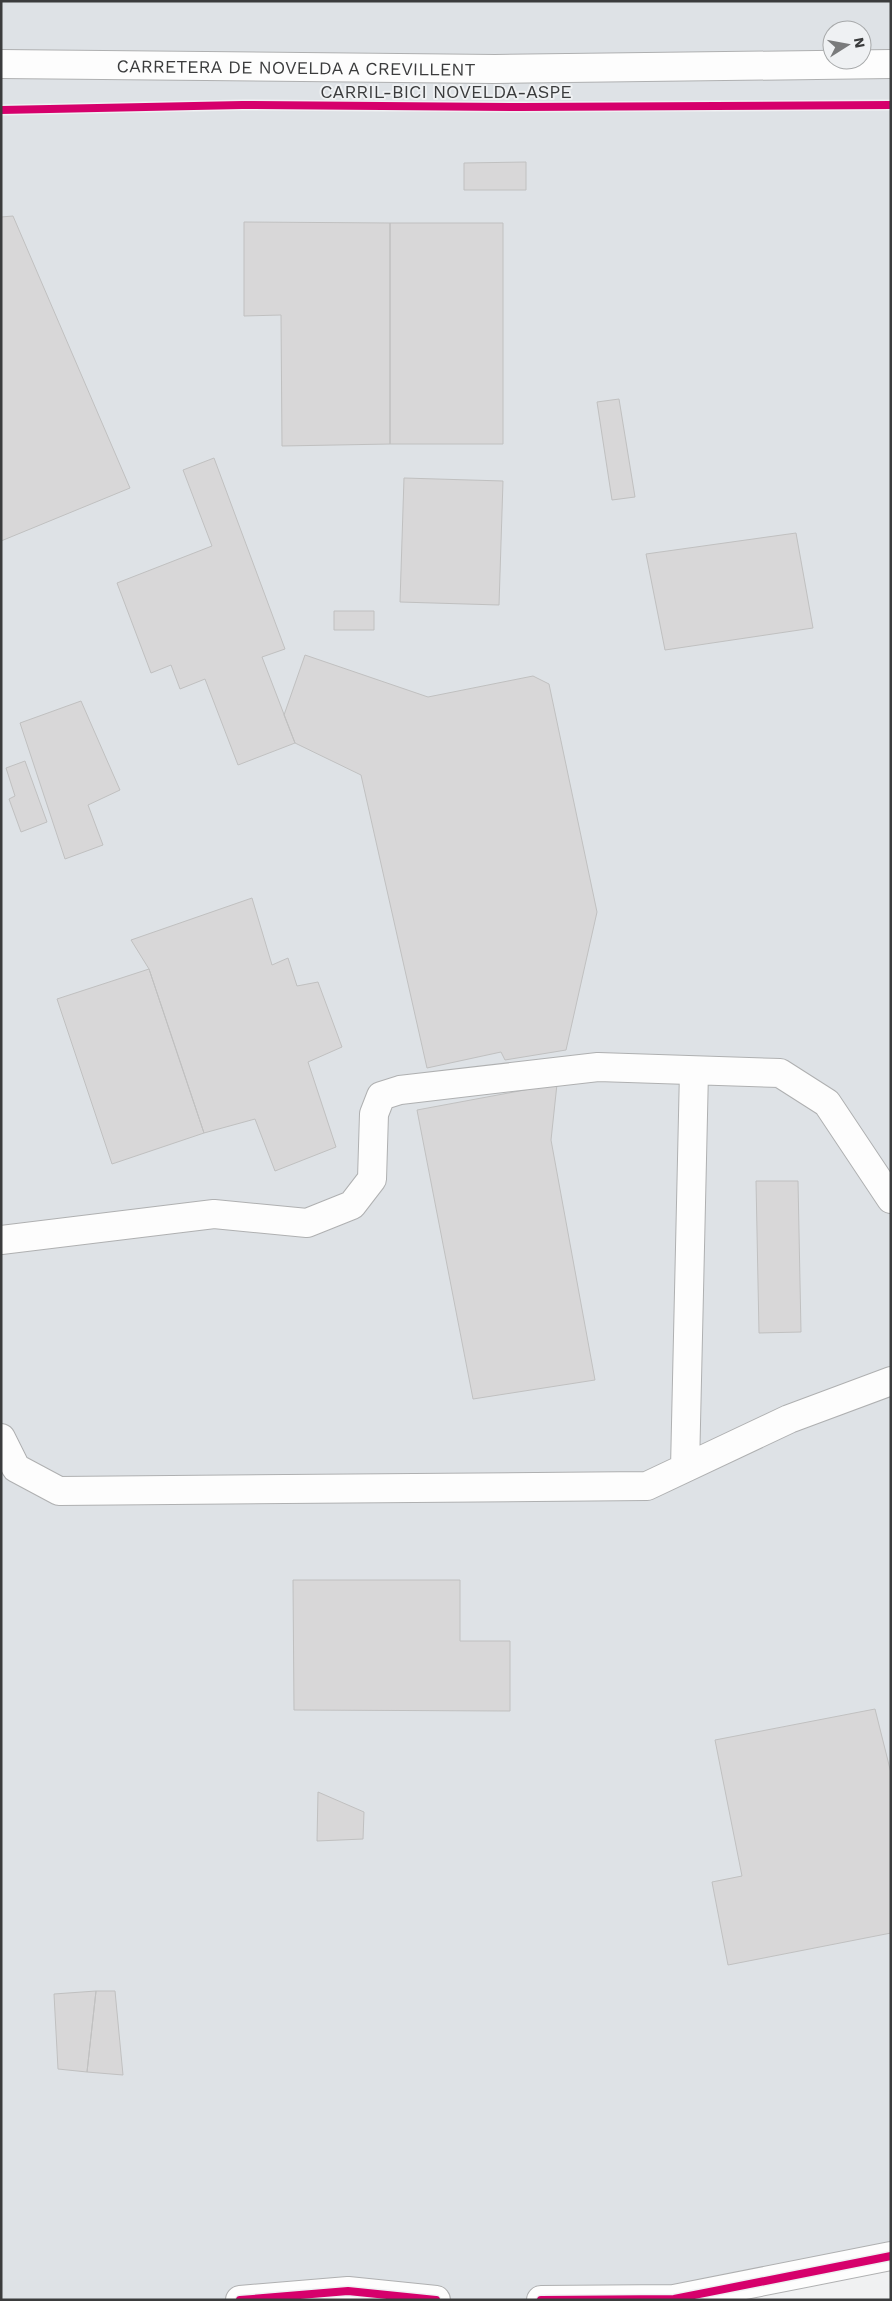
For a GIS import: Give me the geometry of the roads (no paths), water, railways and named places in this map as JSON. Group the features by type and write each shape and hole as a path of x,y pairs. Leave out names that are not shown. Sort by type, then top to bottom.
{"main road":[{"name":"CARRETERA DE NOVELDA A CREVILLENT","path":"1,64 495,69 891,64"},
{"path":"1,1240 214,1214 307,1223 352,1205 372,1179 374,1114 381,1096 400,1090 598,1067 780,1074 827,1103 891,1199"},
{"path":"685,1468 694,1071"},
{"path":"1,1438 16,1468 59,1491 647,1486 789,1420 891,1380"},
{"path":"541,2300 674,2299 891,2256"},
{"path":"240,2300 348,2292 436,2300"}]}
